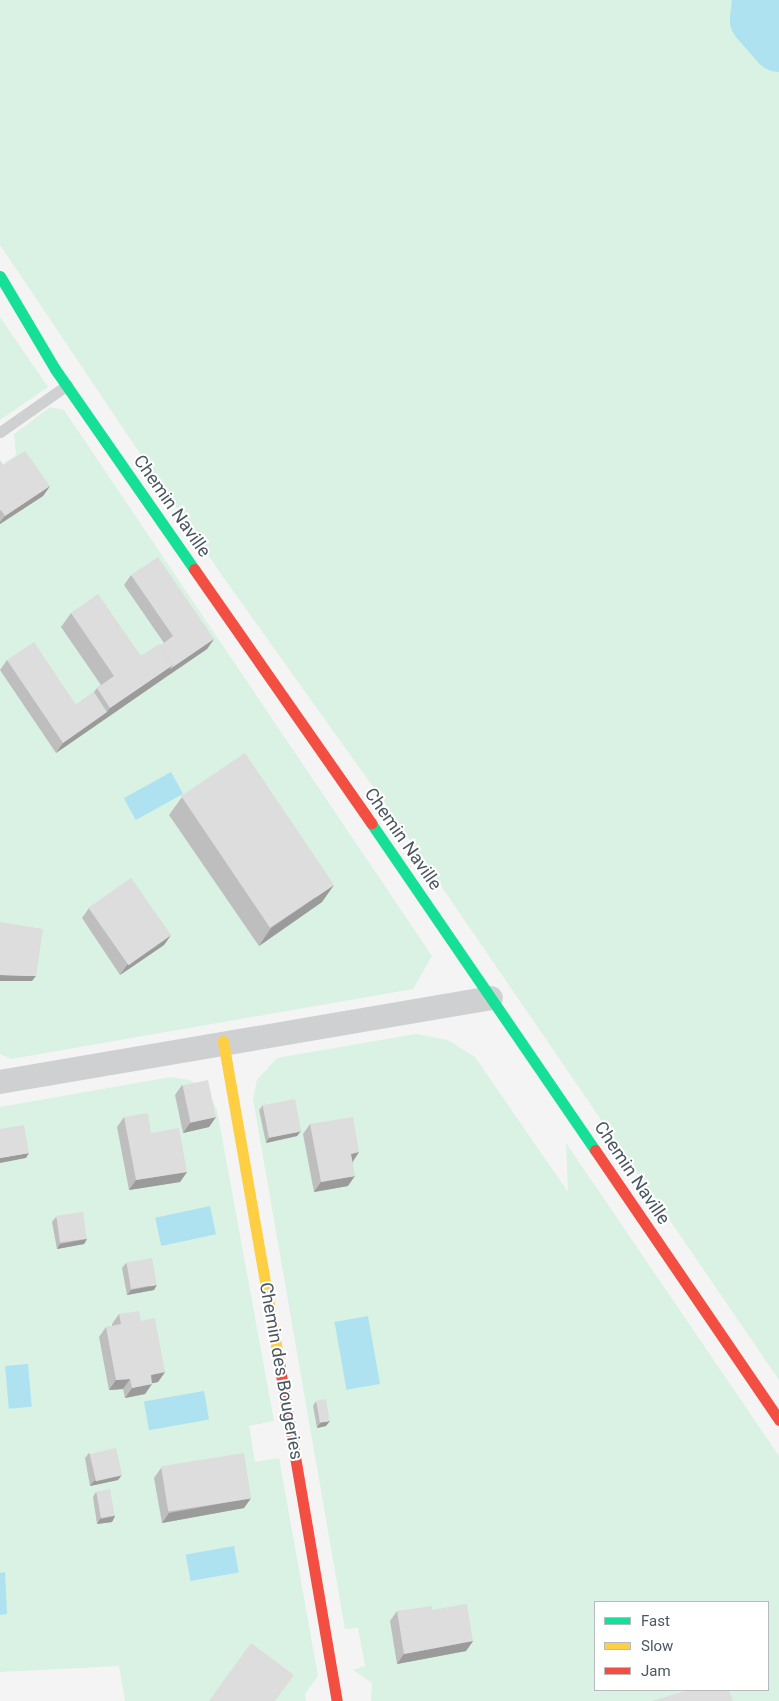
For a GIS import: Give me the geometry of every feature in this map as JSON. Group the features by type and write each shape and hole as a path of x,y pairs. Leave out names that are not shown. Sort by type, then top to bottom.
{"street":[{"name":"Chemin Naville","path":"0,276 67,385 491,998 779,1420"},
{"path":"0,1082 223,1042 491,998"},
{"name":"Chemin des Bougeries","path":"223,1042 337,1701"}],"lane":[{"path":"0,432 67,385"}],"green space":[{"path":"0,0 779,0 779,1380 381,798 221,574 0,245"},
{"path":"0,317 48,387 0,420"},
{"path":"50,407 64,410 432,956 413,989 11,1059 0,1054 0,466 16,455 14,434"},
{"path":"416,1034 448,1040 475,1057 568,1192 566,1143 779,1456 779,1701 371,1701 372,1683 353,1670 365,1666 358,1628 345,1629 253,1099 257,1080 277,1058"},
{"path":"171,1077 190,1080 201,1087 210,1095 217,1110 274,1421 249,1426 255,1462 279,1458 318,1676 305,1694 306,1701 125,1701 119,1666 0,1672 0,1107"}],"water":[{"path":"171,772 183,794 136,820 124,798"},
{"path":"210,1206 216,1234 161,1246 155,1218"},
{"path":"368,1316 380,1384 346,1390 335,1322"},
{"path":"28,1364 32,1407 9,1409 5,1366"},
{"path":"204,1391 209,1420 149,1430 144,1402"},
{"path":"234,1546 239,1573 190,1581 186,1555"},
{"path":"5,1572 7,1614 0,1615 0,1573"}],"building":[{"path":"25,451 50,486 5,516 0,511 0,461 3,465"},
{"path":"158,557 214,639 170,669 173,665 160,646 173,636 131,575"},
{"path":"98,594 141,656 159,644 173,665 110,708 97,688 114,676 71,613"},
{"path":"34,642 76,705 94,692 107,712 63,743 7,660"},
{"path":"245,753 334,885 270,928 181,796"},
{"path":"131,878 171,935 129,965 88,908"},
{"path":"0,922 43,929 36,976 0,975"},
{"path":"208,1080 216,1117 190,1123 183,1085"},
{"path":"295,1099 301,1131 269,1138 263,1105"},
{"path":"148,1113 151,1133 179,1128 187,1172 136,1180 124,1117"},
{"path":"353,1117 359,1152 351,1154 355,1176 321,1182 310,1124"},
{"path":"24,1125 29,1153 0,1158 0,1129"},
{"path":"83,1212 87,1239 60,1242 56,1216"},
{"path":"152,1258 157,1285 131,1289 126,1263"},
{"path":"139,1311 141,1321 155,1318 165,1372 151,1375 152,1384 132,1388 130,1379 116,1380 106,1327 121,1324 119,1314"},
{"path":"326,1399 330,1421 320,1422 316,1401"},
{"path":"116,1448 122,1475 96,1481 90,1454"},
{"path":"244,1453 251,1498 168,1512 161,1466"},
{"path":"110,1489 115,1516 101,1518 96,1491"},
{"path":"467,1604 473,1641 404,1654 397,1611 432,1606 432,1610"},
{"path":"251,1643 294,1675 275,1701 209,1701"},
{"path":"685,1691 729,1691 733,1701 652,1701"}],"waterway":[{"path":"759,0 757,20 779,45"}],"traffic: fast":[{"path":"0,276 55,369 194,569"},
{"path":"371,823 595,1150"}],"traffic: slow":[{"path":"223,1041 279,1363"}],"traffic: jam":[{"path":"194,569 371,823"},
{"path":"595,1150 779,1420"},
{"path":"279,1363 337,1701"}]}
